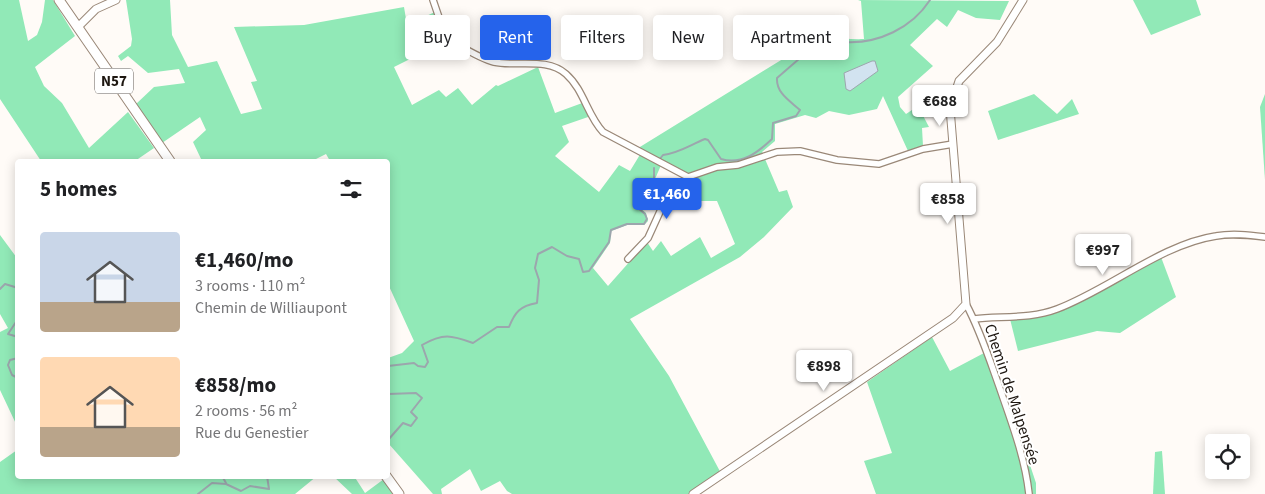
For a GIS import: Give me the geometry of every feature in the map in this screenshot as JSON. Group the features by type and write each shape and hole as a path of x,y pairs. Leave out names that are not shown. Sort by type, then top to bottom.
{"main road":[{"name":"N57","path":"59,0 169,159"},
{"path":"388,479 399,494"}],"street":[{"path":"78,27 96,9 116,0"},
{"path":"433,0 446,38 491,61 548,65 560,69 574,83 590,116 604,132 688,177 717,167 738,165 777,152 800,151 837,160 878,164 923,149 953,144"},
{"path":"693,494 952,318 966,304 950,108 956,87 997,42 1023,0"},
{"path":"628,259 648,238 663,205 688,183 688,177"},
{"path":"974,319 1050,311 1098,290 1180,247 1206,238 1227,235 1265,237"},
{"name":"Chemin de Malpensée","path":"966,304 974,319 1015,432 1029,494"}],"green space":[{"path":"0,0 19,0 28,41 37,35 42,22 45,0 53,0 75,36 35,67 44,86 62,103 89,148 128,112 154,148 138,159 40,159 0,99"},
{"path":"126,0 170,0 172,35 188,67 217,61 241,114 262,109 251,82 257,81 234,27 304,25 404,7 405,60 408,60 394,67 412,105 439,90 446,97 458,88 472,105 496,85 498,86 538,67 555,113 585,102 591,116 562,126 569,142 555,156 599,192 619,165 630,171 641,153 635,150 781,60 849,60 849,39 864,39 861,1 858,0 1009,1 1000,20 976,18 958,10 947,27 937,19 910,45 933,66 898,97 900,107 906,114 918,106 929,127 922,128 923,146 908,151 883,96 877,109 849,115 829,111 816,118 805,115 775,124 775,141 762,152 779,192 787,190 793,207 764,237 740,257 630,319 669,376 723,477 698,494 512,494 507,491 500,481 481,491 470,469 441,489 442,494 433,494 390,445 390,357 402,353 414,341 390,288 390,159 329,159 326,154 316,159 201,159 193,142 206,130 200,117 162,143 136,104 154,87 185,83 179,69 148,73 128,56 121,61 118,56 131,46 132,39","holes":["662,163 689,174 693,201 717,201 735,244 711,258 700,237 671,256 661,241 653,251 647,242 608,286 593,268 610,243 611,231 627,225 644,225 648,221 646,213 639,207 638,196 655,179"]},
{"path":"1133,0 1196,0 1201,15 1151,35"},
{"path":"437,11 439,15 428,15"},
{"path":"1034,94 1057,114 1072,99 1079,114 998,140 988,111"},
{"path":"1265,94 1265,180 1260,107"},
{"path":"0,235 15,255 15,422 0,390 0,332 8,328 0,314"},
{"path":"1161,257 1176,297 1120,333 1097,331 1018,351 1010,319 1052,312"},
{"path":"932,337 950,371 984,353 986,359 990,358 1023,458 1028,459 1036,483 1036,494 876,494 864,461 892,453 867,382"},
{"path":"15,451 15,479 313,479 295,494 0,494 0,462"},
{"path":"1162,451 1165,494 1153,494 1155,452"},
{"path":"336,479 356,479 365,493 384,479 394,494 352,494"}],"water":[{"path":"875,61 878,71 850,91 846,89 844,73"}],"waterway":[{"path":"659,160 663,155 679,151 705,139 708,140 721,159 736,160 749,157 772,139 773,123 796,116 800,110 781,92 777,78 822,39 857,42 882,37 914,19 930,0"},
{"path":"390,366 414,363 425,367 428,362 422,345 436,338 447,336 473,343 497,327 509,327 514,317 522,308 537,303 539,280 535,268 538,254 552,247 567,256 579,259 583,272 589,271 609,242 611,230 627,224 644,224 647,219 645,214 638,208 637,195 654,178 654,168"},
{"path":"0,289 5,284 15,287"},
{"path":"15,324 8,334 15,336"},
{"path":"15,359 10,360 8,365 12,375 15,376"},
{"path":"390,394 416,393 422,398 411,412 417,418 411,426 403,423 390,438"},
{"path":"224,479 226,483"},
{"path":"198,494 212,483 226,484 241,491 250,486 269,489 267,479"}]}
